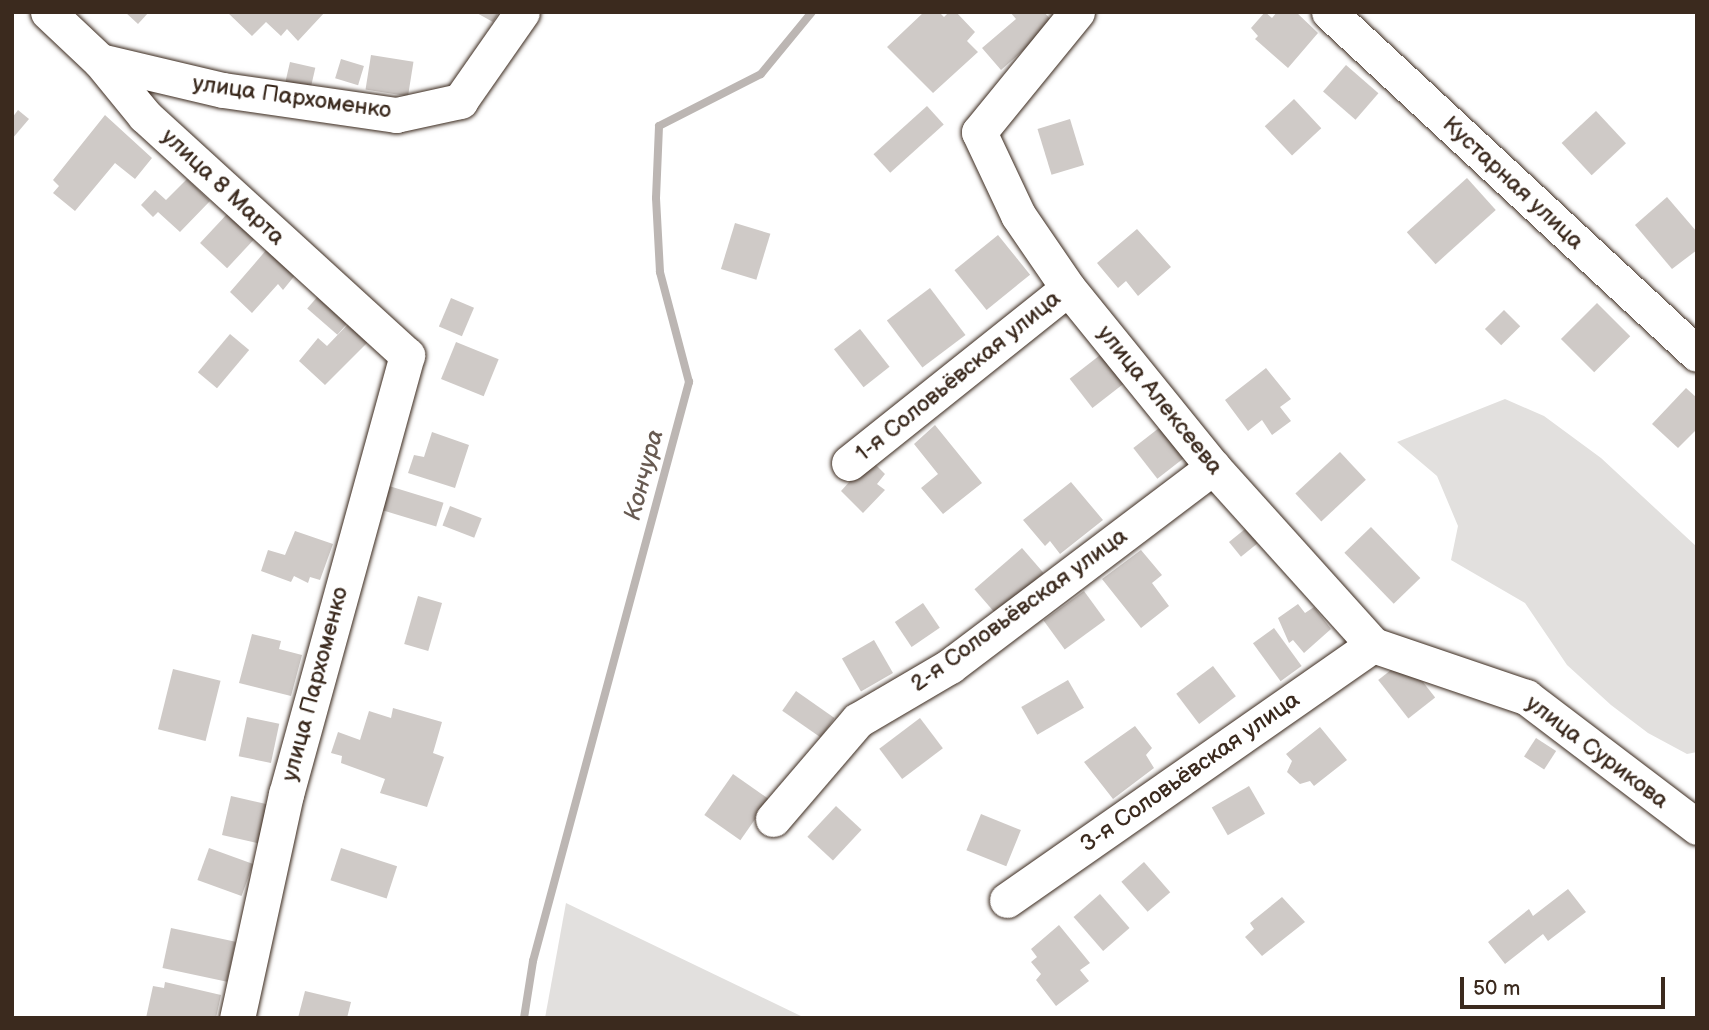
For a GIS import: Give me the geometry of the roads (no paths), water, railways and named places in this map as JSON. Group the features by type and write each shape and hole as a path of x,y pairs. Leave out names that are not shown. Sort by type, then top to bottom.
{"street":[{"name":"улица 8 Марта","path":"48,12 100,61 145,116 407,355"},
{"name":"улица Пархоменко","path":"100,61 223,90 396,115 460,101 522,12"},
{"name":"улица Алексеева","path":"1077,12 979,132 1018,215 1068,288 1213,467 1373,645"},
{"name":"Кустарная улица","path":"1329,12 1697,354"},
{"name":"1-я Соловьёвская улица","path":"849,463 1068,288"},
{"name":"улица Пархоменко","path":"237,1018 286,794 407,355"},
{"name":"2-я Соловьёвская улица","path":"773,819 858,720 950,666 1213,467"},
{"name":"улица Сурикова","path":"1373,645 1526,697 1697,827"},
{"name":"3-я Соловьёвская улица","path":"1007,900 1373,645"}],"waterway":[{"name":"Кончура","path":"524,1018 533,961 689,382 660,272 656,198 659,126 761,74 812,12"}]}
